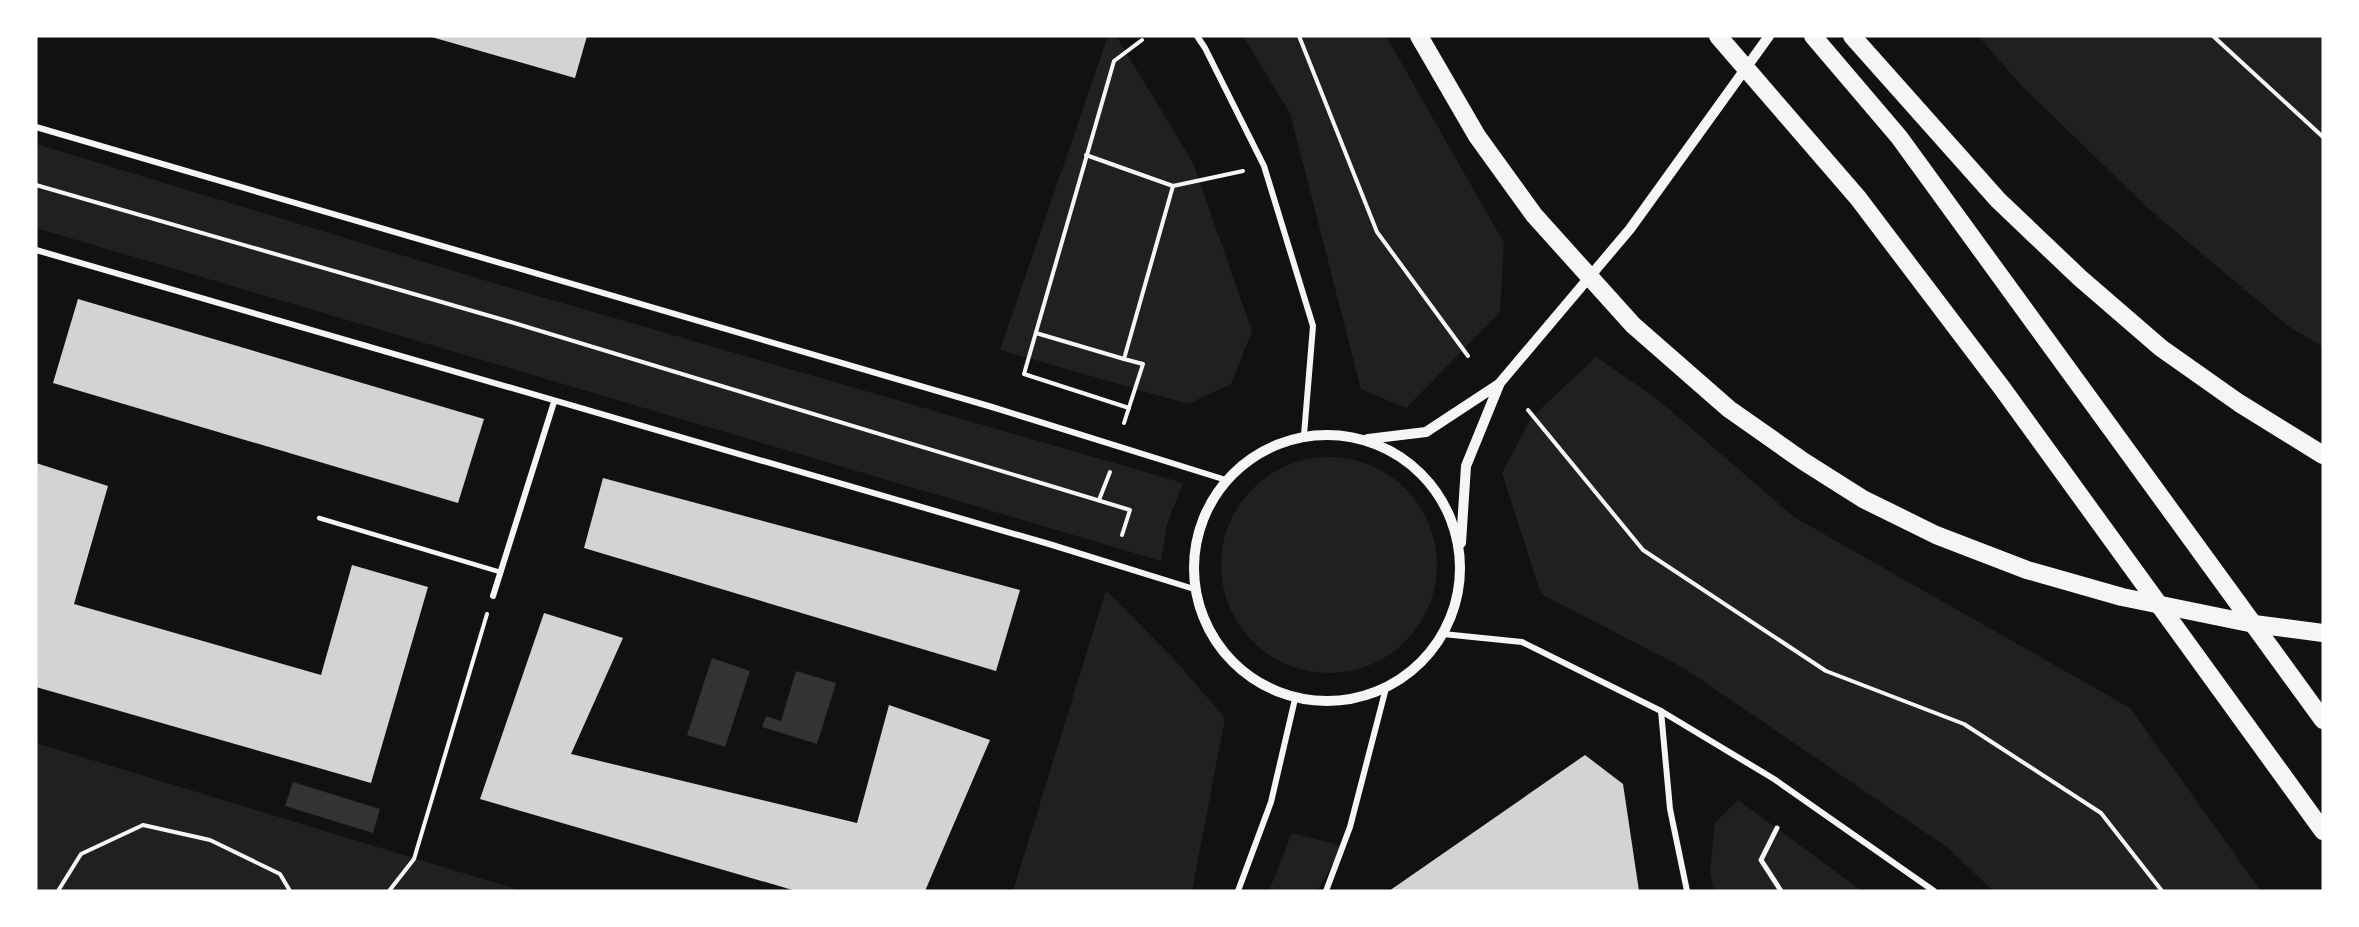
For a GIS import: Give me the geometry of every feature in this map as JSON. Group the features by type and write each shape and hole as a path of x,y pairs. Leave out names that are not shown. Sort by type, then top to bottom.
{"highway":[{"path":"1419,36 1477,136 1534,215 1633,326 1729,409 1803,461 1863,499 1936,535 2027,570 2122,597 2254,624 2323,633"},
{"path":"1718,36 1858,198 2002,387 2323,831"},
{"path":"1813,36 1899,137 2323,720"},
{"path":"1852,36 1998,200 2080,278 2161,348 2239,403 2323,455"}],"street":[{"path":"1197,36 1264,166 1313,326 1304,435"},
{"path":"1368,439 1426,432 1499,384 1630,229 1769,36"},
{"path":"36,127 992,407 1226,480"},
{"path":"36,250 1049,544 1194,589"},
{"path":"1460,552 1450,515 1431,482 1402,456 1368,439 1336,433 1304,435 1261,451 1226,480 1198,531 1194,589 1212,638 1240,669 1247,676 1295,699 1326,702 1356,698 1386,688 1408,674 1428,656 1443,634 1458,594 1466,466 1499,384"},
{"path":"493,596 554,402"},
{"path":"1443,634 1522,642 1661,711 1774,779 1934,891"},
{"path":"1326,891 1350,827 1386,688"},
{"path":"1238,891 1271,802 1295,699"},
{"path":"1661,711 1670,809 1687,891"},
{"path":"1777,828 1761,860 1781,891"}],"lane":[{"path":"319,518 500,572"}],"path":[{"path":"1299,36 1377,232 1468,356"},
{"path":"2213,36 2323,136"},
{"path":"1129,408 1024,374 1114,61 1142,40"},
{"path":"1086,155 1173,186 1264,166"},
{"path":"36,185 504,320 1099,500 1130,510 1122,535"},
{"path":"1124,359 1173,186"},
{"path":"1036,333 1143,364 1124,423"},
{"path":"1528,410 1643,549 1826,671 1964,724 2102,813 2162,891"},
{"path":"1099,500 1110,472"},
{"path":"389,891 414,859 493,596"},
{"path":"58,891 81,854 143,825 210,840 280,874 290,891"}],"shaded area":[{"path":"1108,36 1116,36 1193,163 1252,331 1231,384 1188,404 1000,350"},
{"path":"1243,36 1386,36 1504,243 1500,312 1406,408 1361,389 1290,113"},
{"path":"1978,36 2323,36 2323,347 2288,326 2150,210 2023,87"},
{"path":"36,144 500,285 1183,483 1167,524 1161,561 36,228"},
{"path":"1596,357 1656,398 1794,517 2130,708 2261,891 1993,891 1948,848 1684,668 1541,594 1502,473 1531,418"},
{"path":"1329,457 1350,459 1370,465 1389,475 1405,489 1419,505 1429,524 1435,544 1437,565 1435,586 1429,606 1419,625 1405,641 1389,655 1370,665 1350,671 1329,673 1308,671 1288,665 1269,655 1253,641 1239,625 1229,606 1223,586 1221,565 1223,544 1229,524 1239,505 1253,489 1269,475 1288,465 1308,459"},
{"path":"1106,590 1173,658 1225,718 1192,891 1013,891"},
{"path":"712,658 750,671 725,747 687,735"},
{"path":"796,671 836,683 817,744 762,727 766,716 781,721"},
{"path":"36,743 522,891 36,891"},
{"path":"293,782 380,809 373,833 285,806"},
{"path":"1738,800 1862,891 1714,891 1710,872 1715,823"},
{"path":"1292,833 1343,846 1317,891 1269,891"}],"building":[{"path":"428,36 587,36 575,78"},
{"path":"78,299 484,419 458,503 53,383"},
{"path":"36,463 108,486 74,604 321,675 352,565 428,587 371,783 36,687"},
{"path":"603,478 1020,590 996,671 584,548"},
{"path":"544,613 623,638 571,754 857,823 889,705 990,740 925,891 796,891 480,799"},
{"path":"1585,755 1623,784 1639,891 1389,891"}]}
